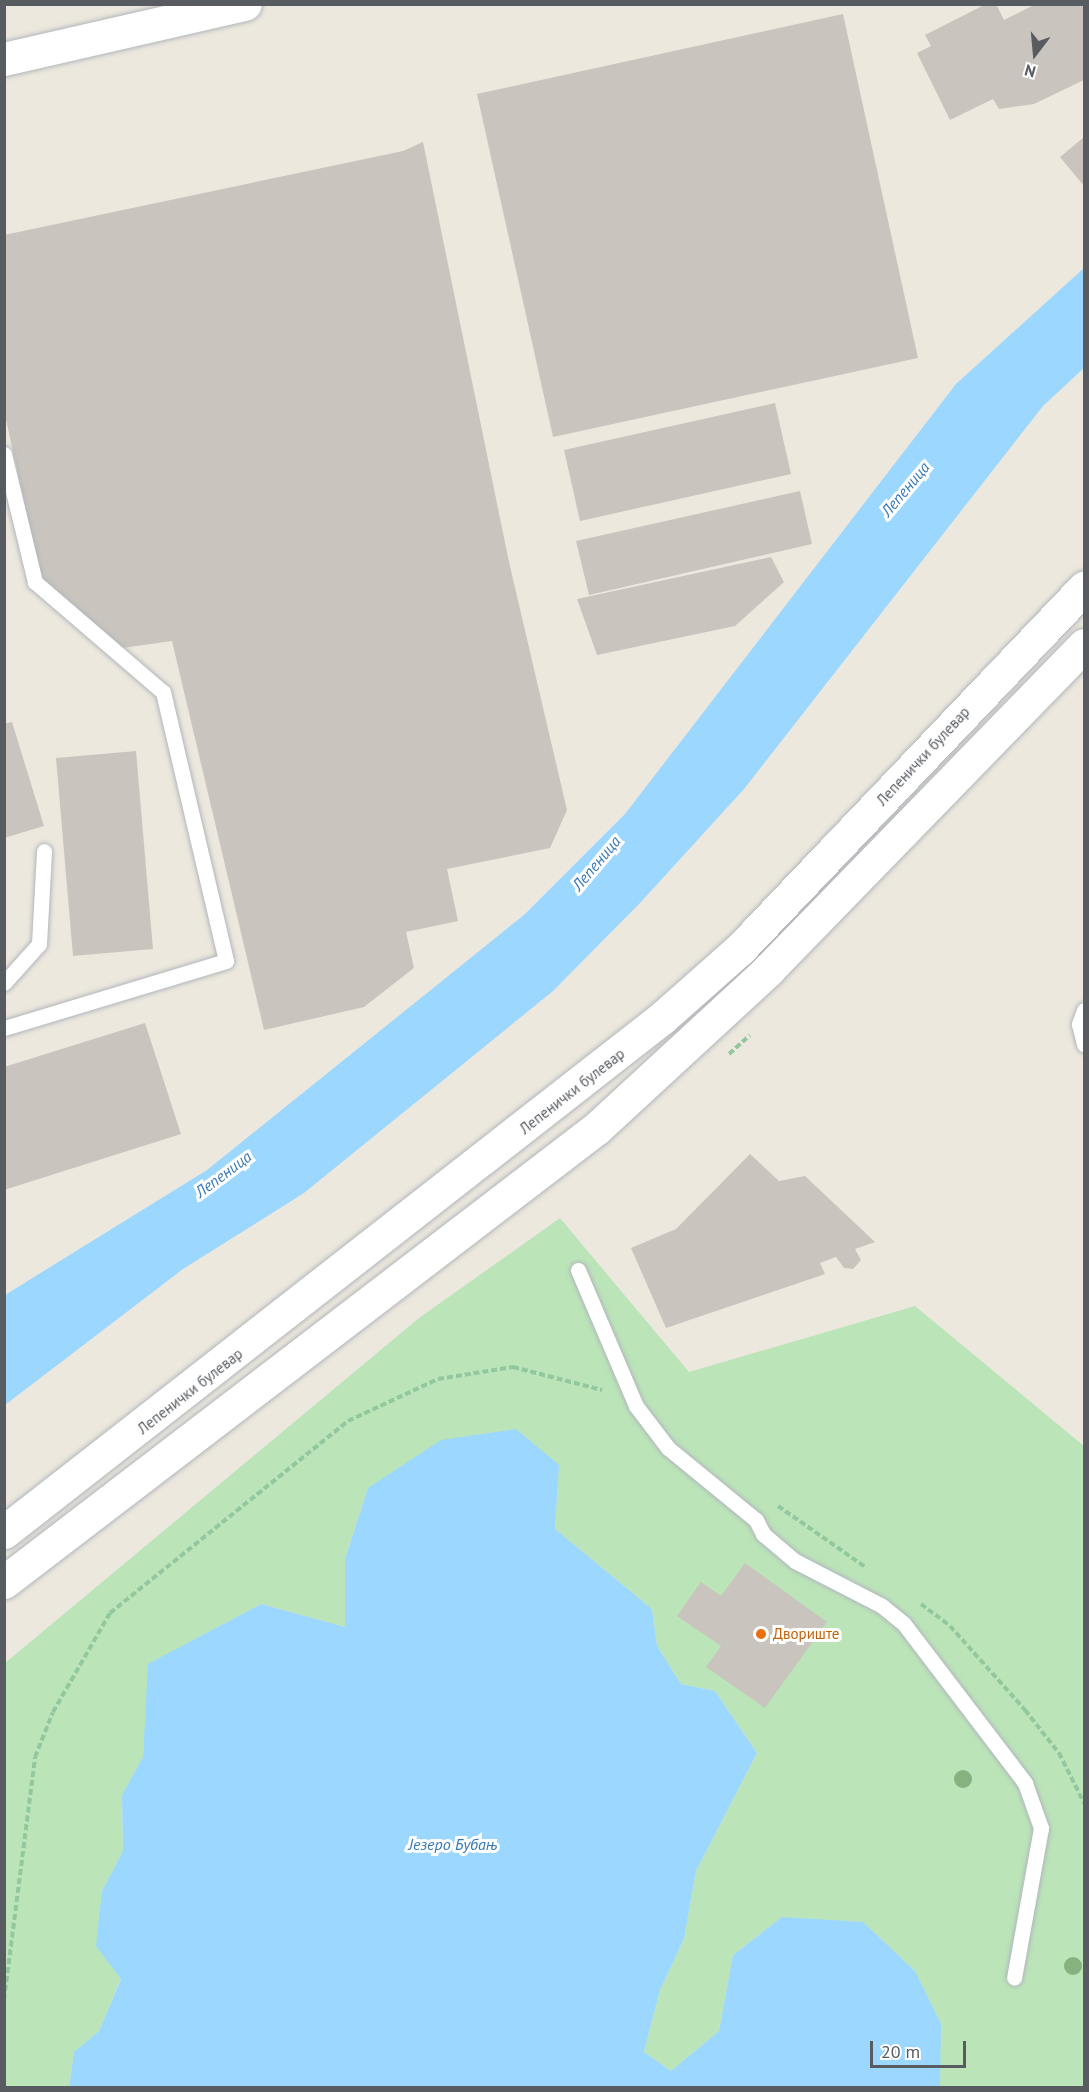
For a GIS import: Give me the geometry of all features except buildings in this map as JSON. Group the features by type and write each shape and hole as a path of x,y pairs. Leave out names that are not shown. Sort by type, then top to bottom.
{"main road":[{"path":"4,59 244,4"},
{"name":"Лепенички булевар","path":"4,1532 662,1018 741,949 1084,588"},
{"path":"4,1582 597,1128 768,970 1084,645"}],"lane":[{"path":"4,454 35,582 163,692 226,961 4,1028"},
{"path":"4,983 39,944 44,851"},
{"path":"1084,1010 1079,1024 1084,1044"},
{"path":"578,1270 636,1406 668,1448 756,1520 763,1534 795,1561 882,1606 904,1624 1025,1783 1041,1828 1014,1978"}],"path":[{"path":"4,2000 35,1757 53,1712 110,1612 348,1421 438,1379 513,1367 609,1392 636,1406"},
{"path":"771,1500 870,1570"},
{"path":"915,1600 950,1626 1025,1710 1059,1753 1084,1803"}],"green space":[{"path":"560,1218 689,1372 915,1306 1084,1446 1084,2087 940,2087 915,1971 863,1922 781,1918 733,1955 719,2031 671,2071 644,2052 660,1990 684,1939 696,1871 757,1753 715,1691 681,1684 657,1646 652,1609 555,1529 559,1465 368,1488 345,1559 345,1627 261,1604 149,1664 143,1757 122,1795 123,1851 102,1891 121,1978 99,2031 74,2052 69,2087 5,2088 5,1663 419,1318"}],"water":[{"name":"Лепеница","path":"1084,268 1084,368 1043,406 744,789 640,903 553,991 304,1193 183,1269 5,1405 5,1295 207,1170 524,915 625,814 956,384"},
{"name":"Језеро Бубањ","path":"516,1429 559,1465 555,1529 652,1609 657,1646 681,1684 715,1691 757,1753 696,1871 684,1939 660,1990 644,2052 671,2071 719,2031 733,1955 782,1917 863,1922 915,1971 941,2024 940,2087 69,2087 74,2052 99,2031 121,1979 96,1946 102,1891 123,1851 122,1795 143,1757 148,1664 261,1604 345,1627 345,1559 368,1488 441,1440"}],"place":[{"name":"Двориште","path":"761,1634"}]}
